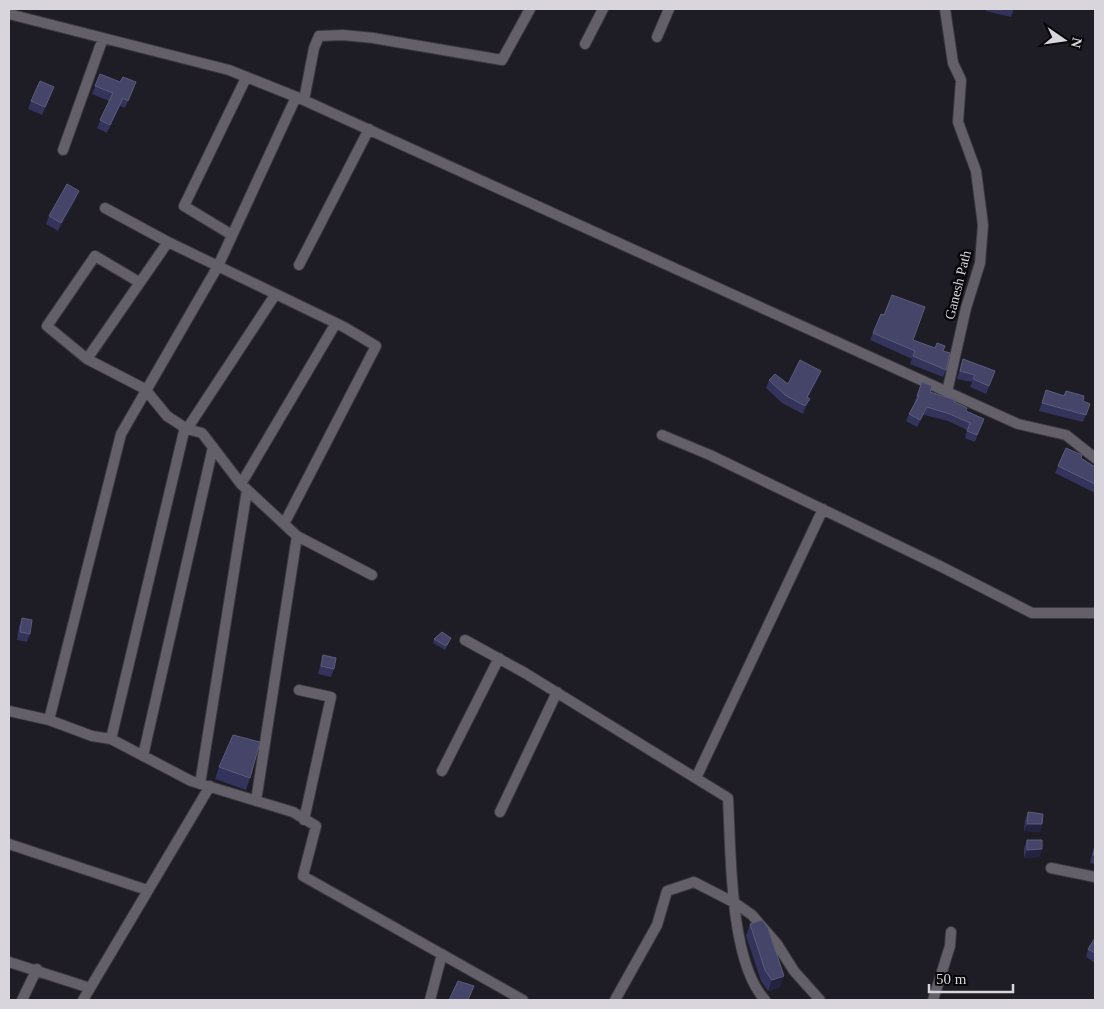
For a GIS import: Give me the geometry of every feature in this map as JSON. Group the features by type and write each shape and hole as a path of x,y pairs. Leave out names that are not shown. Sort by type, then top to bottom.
{"street":[{"path":"49,720 121,434 218,266 300,99 319,36 343,35 373,38 502,60 530,9"},
{"path":"585,44 603,9"},
{"path":"657,38 669,9"},
{"name":"Ganesh Path","path":"945,9 953,63 961,80 958,122 976,171 983,225 980,263 966,308 947,392"},
{"path":"9,14 229,70 300,99 370,129 1018,424 1066,435 1095,458"},
{"path":"63,150 102,38"},
{"path":"232,235 184,206 246,78"},
{"path":"299,265 370,129"},
{"path":"105,208 168,242 336,323 376,346 284,524"},
{"path":"87,360 168,242"},
{"path":"139,282 95,256 47,326 87,360 145,390 168,416 186,428 202,433 244,487 297,536 372,575"},
{"path":"111,739 186,428 276,295"},
{"path":"84,1000 205,785 244,487 336,323"},
{"path":"662,434 823,510 1032,613 1095,613"},
{"path":"143,756 213,447"},
{"path":"696,778 823,510"},
{"path":"256,800 297,536"},
{"path":"465,640 557,692 728,798 735,903 747,967 765,1000"},
{"path":"442,771 499,658"},
{"path":"299,690 331,697 304,820"},
{"path":"500,812 557,692"},
{"path":"9,711 49,720 92,736 111,739 191,781 293,812 316,826 303,876 523,1000"},
{"path":"9,844 147,890"},
{"path":"1051,868 1095,877"},
{"path":"615,1000 657,925 667,891 694,882 735,903 752,915 777,944 794,971 820,1000"},
{"path":"933,1000 950,946 951,932"},
{"path":"430,1000 442,954"},
{"path":"9,962 37,969 90,988"},
{"path":"22,1000 37,969"}],"building":[{"path":"100,74 120,82 123,77 136,82 128,101 123,98 110,125 100,120 113,93 95,86"},
{"path":"40,81 54,87 45,107 31,101"},
{"path":"67,184 79,191 61,223 49,216"},
{"path":"892,295 925,307 913,340 935,348 937,343 945,346 943,351 950,353 946,370 913,356 915,351 873,333 881,314 884,315"},
{"path":"963,359 995,371 989,386 973,379 975,375 960,371"},
{"path":"800,360 821,371 807,397 810,399 805,406 785,395 769,380 775,374 788,384"},
{"path":"922,382 932,386 930,392 955,400 954,402 967,408 966,411 984,419 977,435 967,431 970,423 950,414 927,407 920,420 909,414 919,396 917,396"},
{"path":"1046,390 1064,396 1066,391 1084,396 1083,401 1090,404 1086,415 1042,403"},
{"path":"1066,448 1082,455 1081,458 1095,467 1095,484 1058,466"},
{"path":"22,618 32,620 30,634 20,632"},
{"path":"442,632 451,638 446,646 434,639"},
{"path":"323,655 336,658 334,669 321,666"},
{"path":"233,735 260,742 250,778 219,767"},
{"path":"1028,812 1043,814 1042,824 1027,824"},
{"path":"1027,840 1042,840 1042,849 1027,850"},
{"path":"762,920 768,928 784,976 772,980 765,970 750,924"},
{"path":"1095,938 1095,953 1088,949"},
{"path":"458,981 474,986 468,1000 449,1000"}]}
